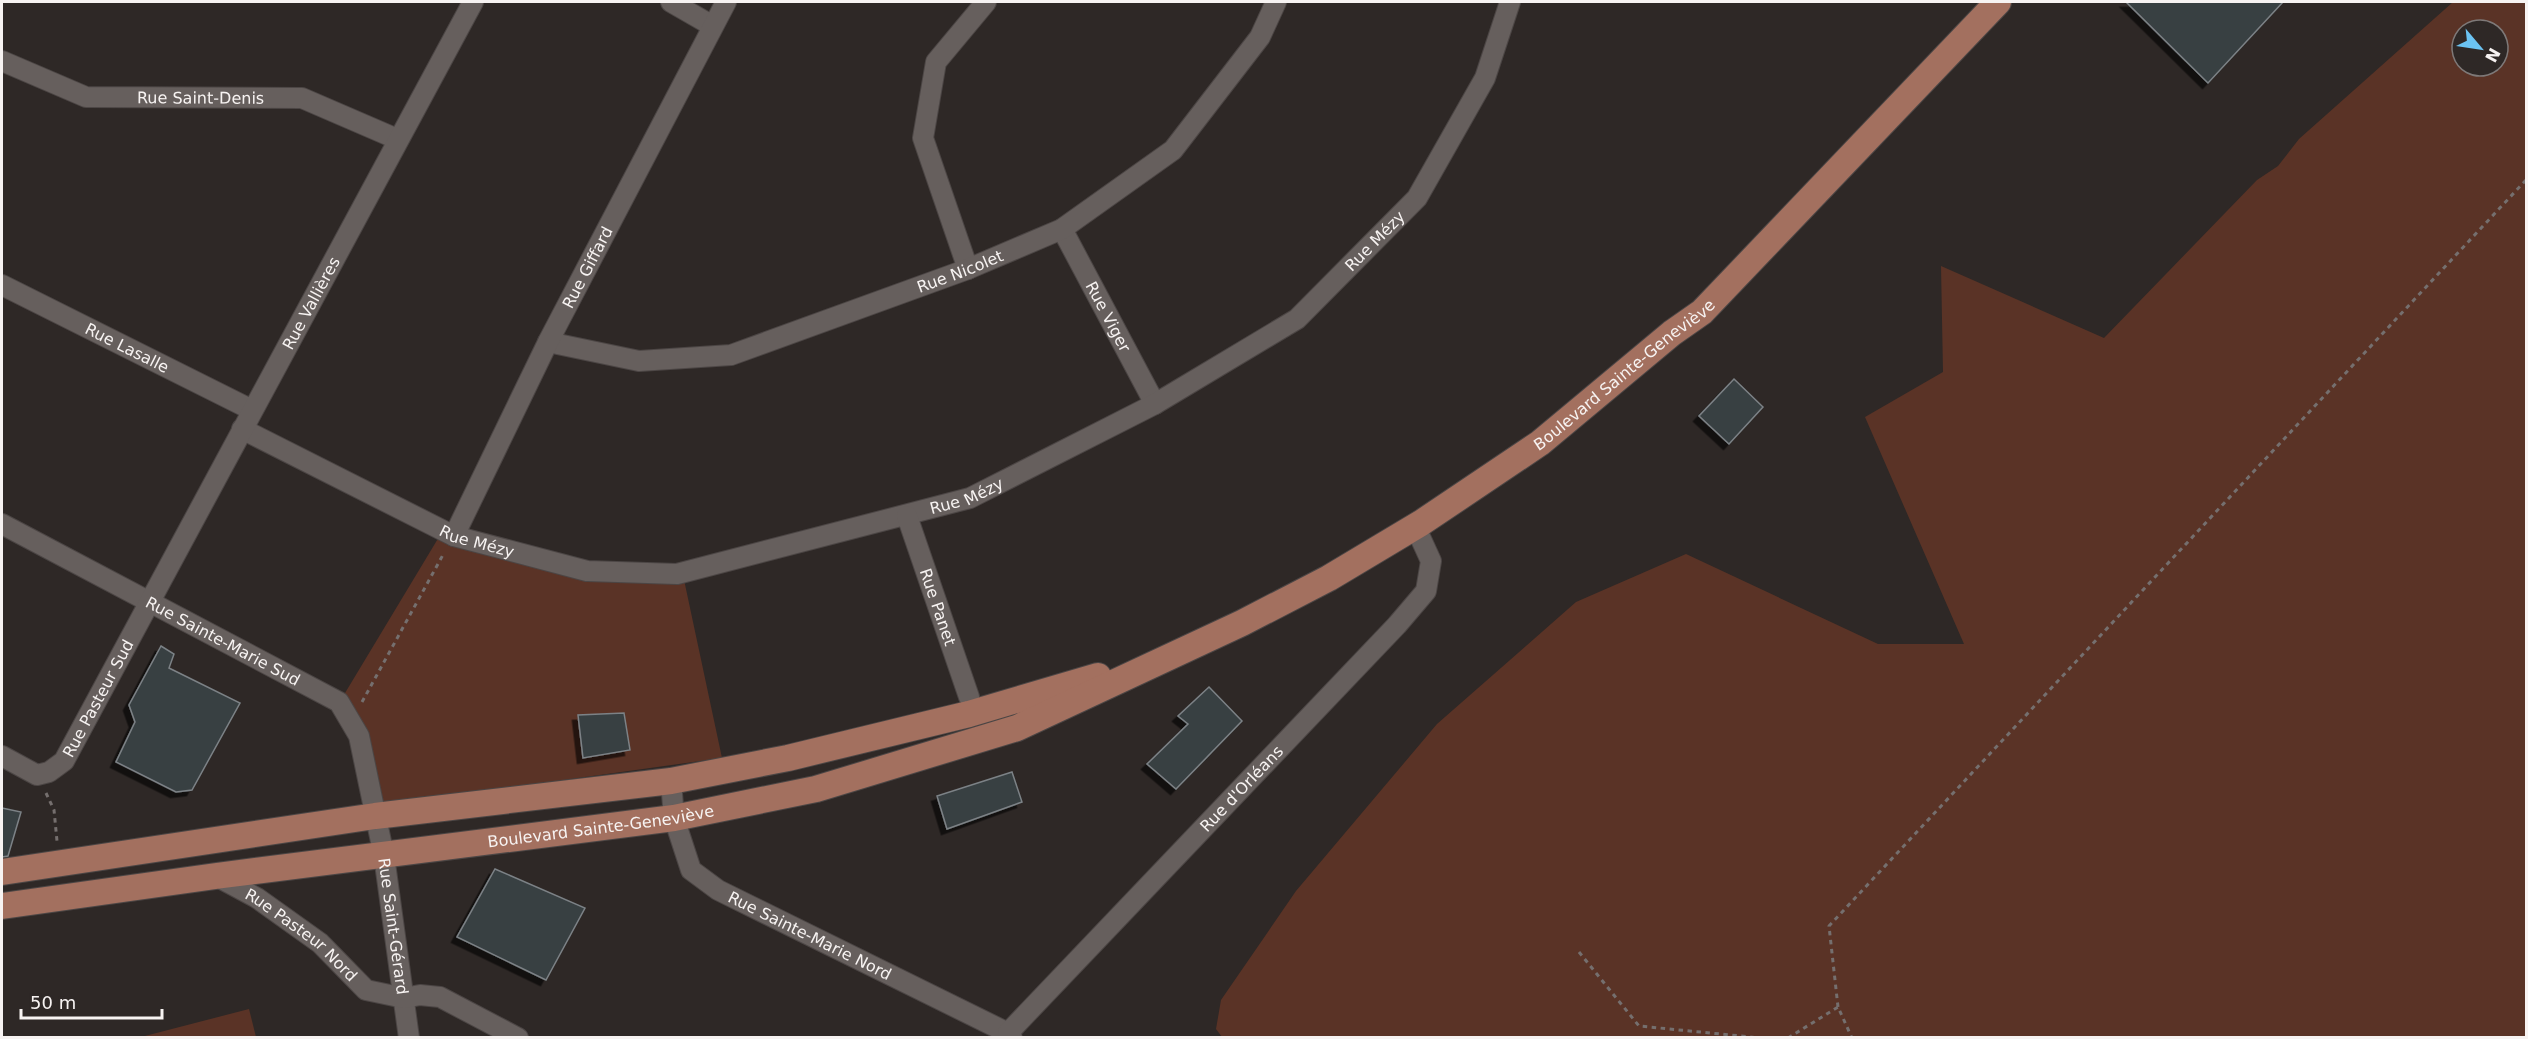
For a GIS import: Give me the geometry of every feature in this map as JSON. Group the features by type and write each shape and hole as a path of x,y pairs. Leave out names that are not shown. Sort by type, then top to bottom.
{"main road":[{"name":"Boulevard Sainte-Geneviève","path":"2,906 216,876 674,818 816,789 1017,728 1242,623 1329,578 1474,489 1540,443 1672,333 1702,312 1998,2"},
{"name":"Boulevard Sainte-Geneviève","path":"2,872 375,816 671,782 788,758 969,714 1179,653"}],"street":[{"name":"Rue Vallières","path":"149,604 397,139 473,2"},
{"path":"671,2 711,25"},
{"name":"Rue Giffard","path":"454,536 548,342 711,25 726,2"},
{"path":"968,269 923,138 936,63 986,2"},
{"name":"Rue Nicolet","path":"548,342 639,361 731,355 968,269 1062,229 1173,150 1260,37 1276,2"},
{"name":"Rue Mézy","path":"242,429 454,536 587,571 677,574 970,498 1155,404 1297,319 1417,198 1485,78 1509,2"},
{"name":"Rue Saint-Denis","path":"2,61 86,97 302,98 397,139"},
{"name":"Rue Viger","path":"1062,229 1155,404"},
{"name":"Rue Lasalle","path":"2,285 252,410"},
{"name":"Rue Panet","path":"907,516 969,697"},
{"name":"Rue Sainte-Marie Sud","path":"2,524 149,604 339,702 359,736 375,816"},
{"name":"Rue d'Orléans","path":"1010,1035 1397,625 1426,591 1431,561 1415,526"},
{"name":"Rue Pasteur Sud","path":"37,775 49,772 64,761 149,604"},
{"path":"2,756 37,775"},
{"name":"Rue Sainte-Marie Nord","path":"671,782 674,818 691,870 718,890 1010,1035"},
{"name":"Rue Saint-Gérard","path":"375,816 384,856 409,1038"},
{"name":"Rue Pasteur Nord","path":"216,876 257,898 320,943 366,990 404,998 420,995 440,997 518,1038"}],"path":[{"path":"1852,1038 1838,1007 1829,926 2526,180"},
{"path":"351,721 454,536"},
{"path":"37,775 54,810 60,863"},
{"path":"1579,951 1639,1026 1761,1038"},
{"path":"1788,1038 1838,1007"}],"shaded area":[{"path":"2453,2 2526,2 2526,1037 1222,1037 1216,1029 1221,1000 1296,891 1437,724 1576,602 1686,554 1878,644 1964,644 1865,417 1943,372 1941,266 2104,338 2257,180 2278,166 2299,139"},
{"path":"448,522 590,572 683,575 722,758 376,806 339,703"},
{"path":"249,1009 256,1037 141,1037"}],"building":[{"path":"2126,2 2283,2 2208,83"},
{"path":"1734,379 1763,407 1729,444 1699,416"},
{"path":"161,646 174,654 169,668 240,703 192,790 176,792 116,762 135,722 129,705"},
{"path":"1209,687 1242,721 1176,789 1147,764 1188,724 1178,716"},
{"path":"624,713 630,750 583,758 578,715"},
{"path":"1012,772 1022,802 947,829 937,796"},
{"path":"2,808 21,812 8,856 2,857"},
{"path":"495,869 585,908 546,980 457,937"}]}
